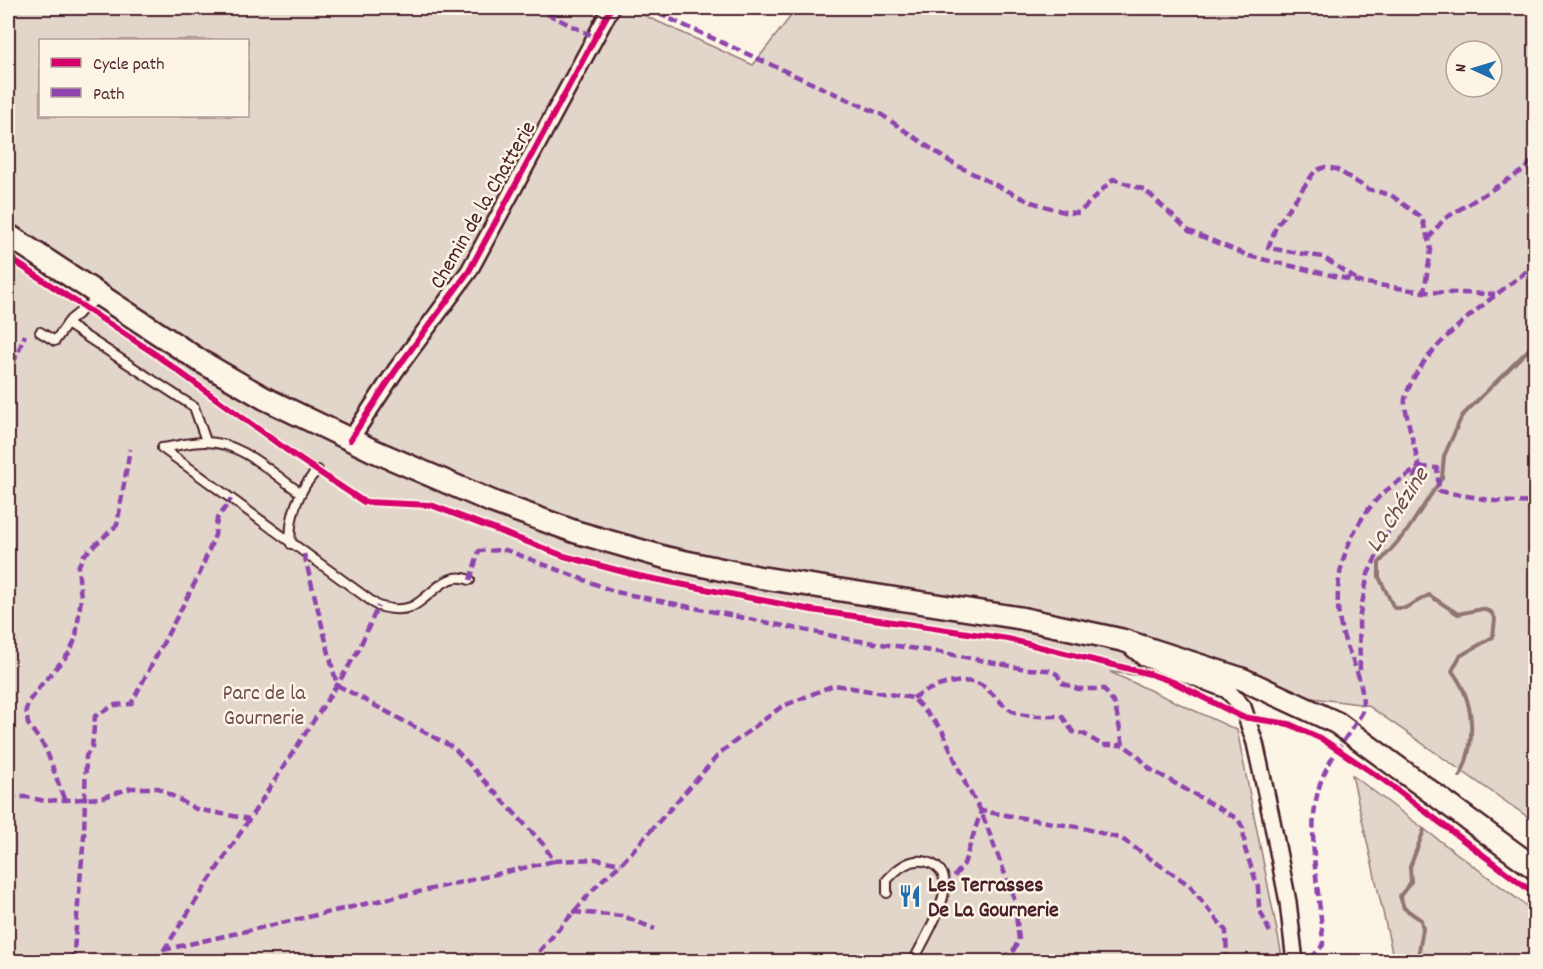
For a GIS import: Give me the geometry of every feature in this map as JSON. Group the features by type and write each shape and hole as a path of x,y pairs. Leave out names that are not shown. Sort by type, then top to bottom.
{"main road":[{"path":"8,235 202,362 264,398 350,440 493,502 576,532 667,558 757,577 1020,618 1122,640 1242,680 1337,723 1536,869"}],"street":[{"name":"Chemin de la Chatterie","path":"350,440 396,370 469,271 611,8"},
{"path":"1122,640 1144,658 1227,690 1243,707 1255,743 1271,816 1288,902 1295,962"}],"lane":[{"path":"40,333 55,341 67,324 101,296"},
{"path":"67,324 194,406 206,441"},
{"path":"301,493 254,459 206,441 162,448 378,606 396,610 413,606 435,587 456,578 470,580"},
{"path":"291,544 290,531 301,493 306,482 318,470"},
{"path":"887,893 887,880 908,862 931,862 940,867 946,880 945,895 913,962"}],"green space":[{"name":"Parc de la Gournerie","path":"8,8 628,8 753,65 797,8 1535,8 1535,822 1367,705 1110,672 1237,730 1283,961 8,961"},
{"path":"1352,775 1535,912 1535,961 1394,961"}],"waterway":[{"name":"La Chézine","path":"1460,776 1469,749 1471,722 1465,695 1452,671 1460,656 1493,637 1495,619 1491,612 1482,609 1458,614 1429,595 1405,608 1394,608 1379,577 1379,563 1407,531 1442,478 1444,456 1462,416 1536,342"},
{"name":"La Chézine","path":"1417,962 1423,929 1421,920 1404,908 1400,896 1411,882 1410,867 1424,830"}],"marked path":[{"path":"535,8 595,37"},
{"path":"646,8 882,115 952,163 1028,201 1064,212 1079,213 1113,179 1145,190 1189,231 1249,256 1360,282 1424,292 1495,294"},
{"path":"1428,239 1444,219 1527,168 1532,158 1536,157"},
{"path":"1356,279 1323,257 1268,248 1276,227 1315,171 1325,167 1336,169 1368,189 1391,195 1422,218 1431,250 1424,292"},
{"path":"1297,962 1314,955 1323,945 1313,844 1315,804 1320,784 1333,756 1362,713 1360,683 1339,619 1339,582 1348,545 1367,512 1379,497 1419,467 1405,404 1413,379 1426,360 1460,324 1536,264"},
{"path":"8,376 25,335"},
{"path":"64,799 46,749 28,724 26,710 29,701 41,685 70,652 76,637 81,598 78,567 84,555 117,525 130,449"},
{"path":"1360,670 1359,619 1368,574 1419,467 1437,468 1439,491 1495,501 1536,503"},
{"path":"73,962 84,836 86,756 92,748 95,716 115,705 131,704 199,575 215,535 217,519 231,499"},
{"path":"470,580 479,551 506,550 616,592 853,640 939,652 1025,669 1048,670 1057,674 1062,683 1078,689 1104,689 1115,705 1123,745 1136,754 1150,769 1238,819 1243,828 1245,849 1258,887 1259,908 1271,935"},
{"path":"304,554 337,685 454,748 543,844 554,861 596,859 621,864"},
{"path":"156,962 337,685 358,651 378,606"},
{"path":"913,698 947,683 967,681 983,686 1014,712 1030,716 1062,716 1073,732 1084,734 1102,745 1123,745"},
{"path":"530,962 600,882 621,864 721,752 781,707 834,685 913,698 942,730 966,785 981,811 1014,898 1019,940 1013,951 995,962"},
{"path":"8,797 27,797 45,801 101,798 131,788 158,788 196,809 249,819"},
{"path":"946,887 964,864 981,811 1083,828 1122,839 1189,885 1226,931 1227,962"},
{"path":"163,950 554,861"},
{"path":"573,912 623,916 655,929"}],"cycle path":[{"path":"350,440 396,370 469,271 611,8"},
{"path":"8,257 155,354 295,456 364,502 431,505 564,556 639,576 812,610 1008,639 1150,674 1173,682 1242,717 1289,724 1322,739 1385,781 1536,895"}],"place":[{"name":"Les Terrasses De La Gournerie","path":"910,896"}]}
